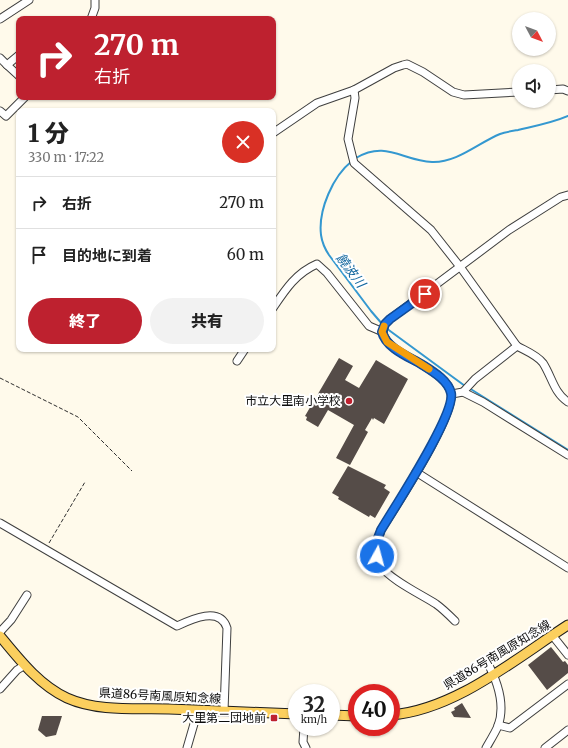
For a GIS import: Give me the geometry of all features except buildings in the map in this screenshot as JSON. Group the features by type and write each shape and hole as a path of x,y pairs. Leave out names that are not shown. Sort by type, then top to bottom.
{"main road":[{"name":"県道86号南風原知念線","path":"400,713 420,709 444,701 493,674 568,626"},
{"name":"県道86号南風原知念線","path":"0,636 25,665 51,688 67,698 85,704 115,708 288,714"}],"street":[{"path":"0,19 29,0"},
{"path":"92,16 95,8 95,0"},
{"path":"0,58 16,73"},
{"path":"7,65 16,58"},
{"path":"276,131 317,103 354,90 394,68 407,64 423,72 458,94 464,95 512,92"},
{"path":"556,90 563,89 568,91"},
{"path":"354,90 355,98 348,139 354,163 431,230 461,268 517,346 543,362 553,384 562,398 568,402"},
{"path":"0,110 6,116 22,100"},
{"path":"382,332 385,324 390,319 535,212 561,197 568,196"},
{"path":"276,304 292,280 317,264 327,273 369,326 382,332 387,342 439,377 448,385 452,394 449,410 433,443 381,530 376,543 377,556 381,567 399,582 437,605 455,621"},
{"path":"452,394 465,390 475,379 517,346"},
{"path":"237,362 243,352"},
{"path":"465,390 568,455"},
{"path":"416,472 568,568"},
{"path":"0,523 177,626 196,617 206,616 221,618 225,622 227,628 224,711"},
{"path":"0,632 11,620 27,595"},
{"path":"552,635 568,655"},
{"path":"486,660 493,674 499,693 500,703 498,725 486,748"},
{"path":"0,689 17,670 25,665"},
{"path":"498,725 510,728 568,684"},
{"path":"187,748 198,710"},
{"path":"545,748 568,730"},
{"path":"304,736 306,748"}],"path":[{"path":"0,378 78,417 132,471"},
{"path":"45,549 85,482"}],"waterway":[{"name":"饒波川","path":"356,158 367,153 386,151 422,161 441,161 459,156 502,133 556,121 568,116"},
{"name":"饒波川","path":"352,161 339,175 328,194 322,215 321,238 329,255 383,325"},
{"name":"饒波川","path":"386,328 465,386"},
{"name":"饒波川","path":"469,388 568,450"}],"slow traffic":[{"path":"384,326 382,332 387,342 397,350 429,369"}],"place":[{"name":"市立大里南小学校","path":"349,401"},
{"name":"大里第二団地前","path":"274,718"}],"route":[{"path":"377,556 376,543 381,530 433,443 449,410 451,401 452,394 448,385 424,366 397,350 387,342 382,332 385,324 390,319 425,294"}]}
